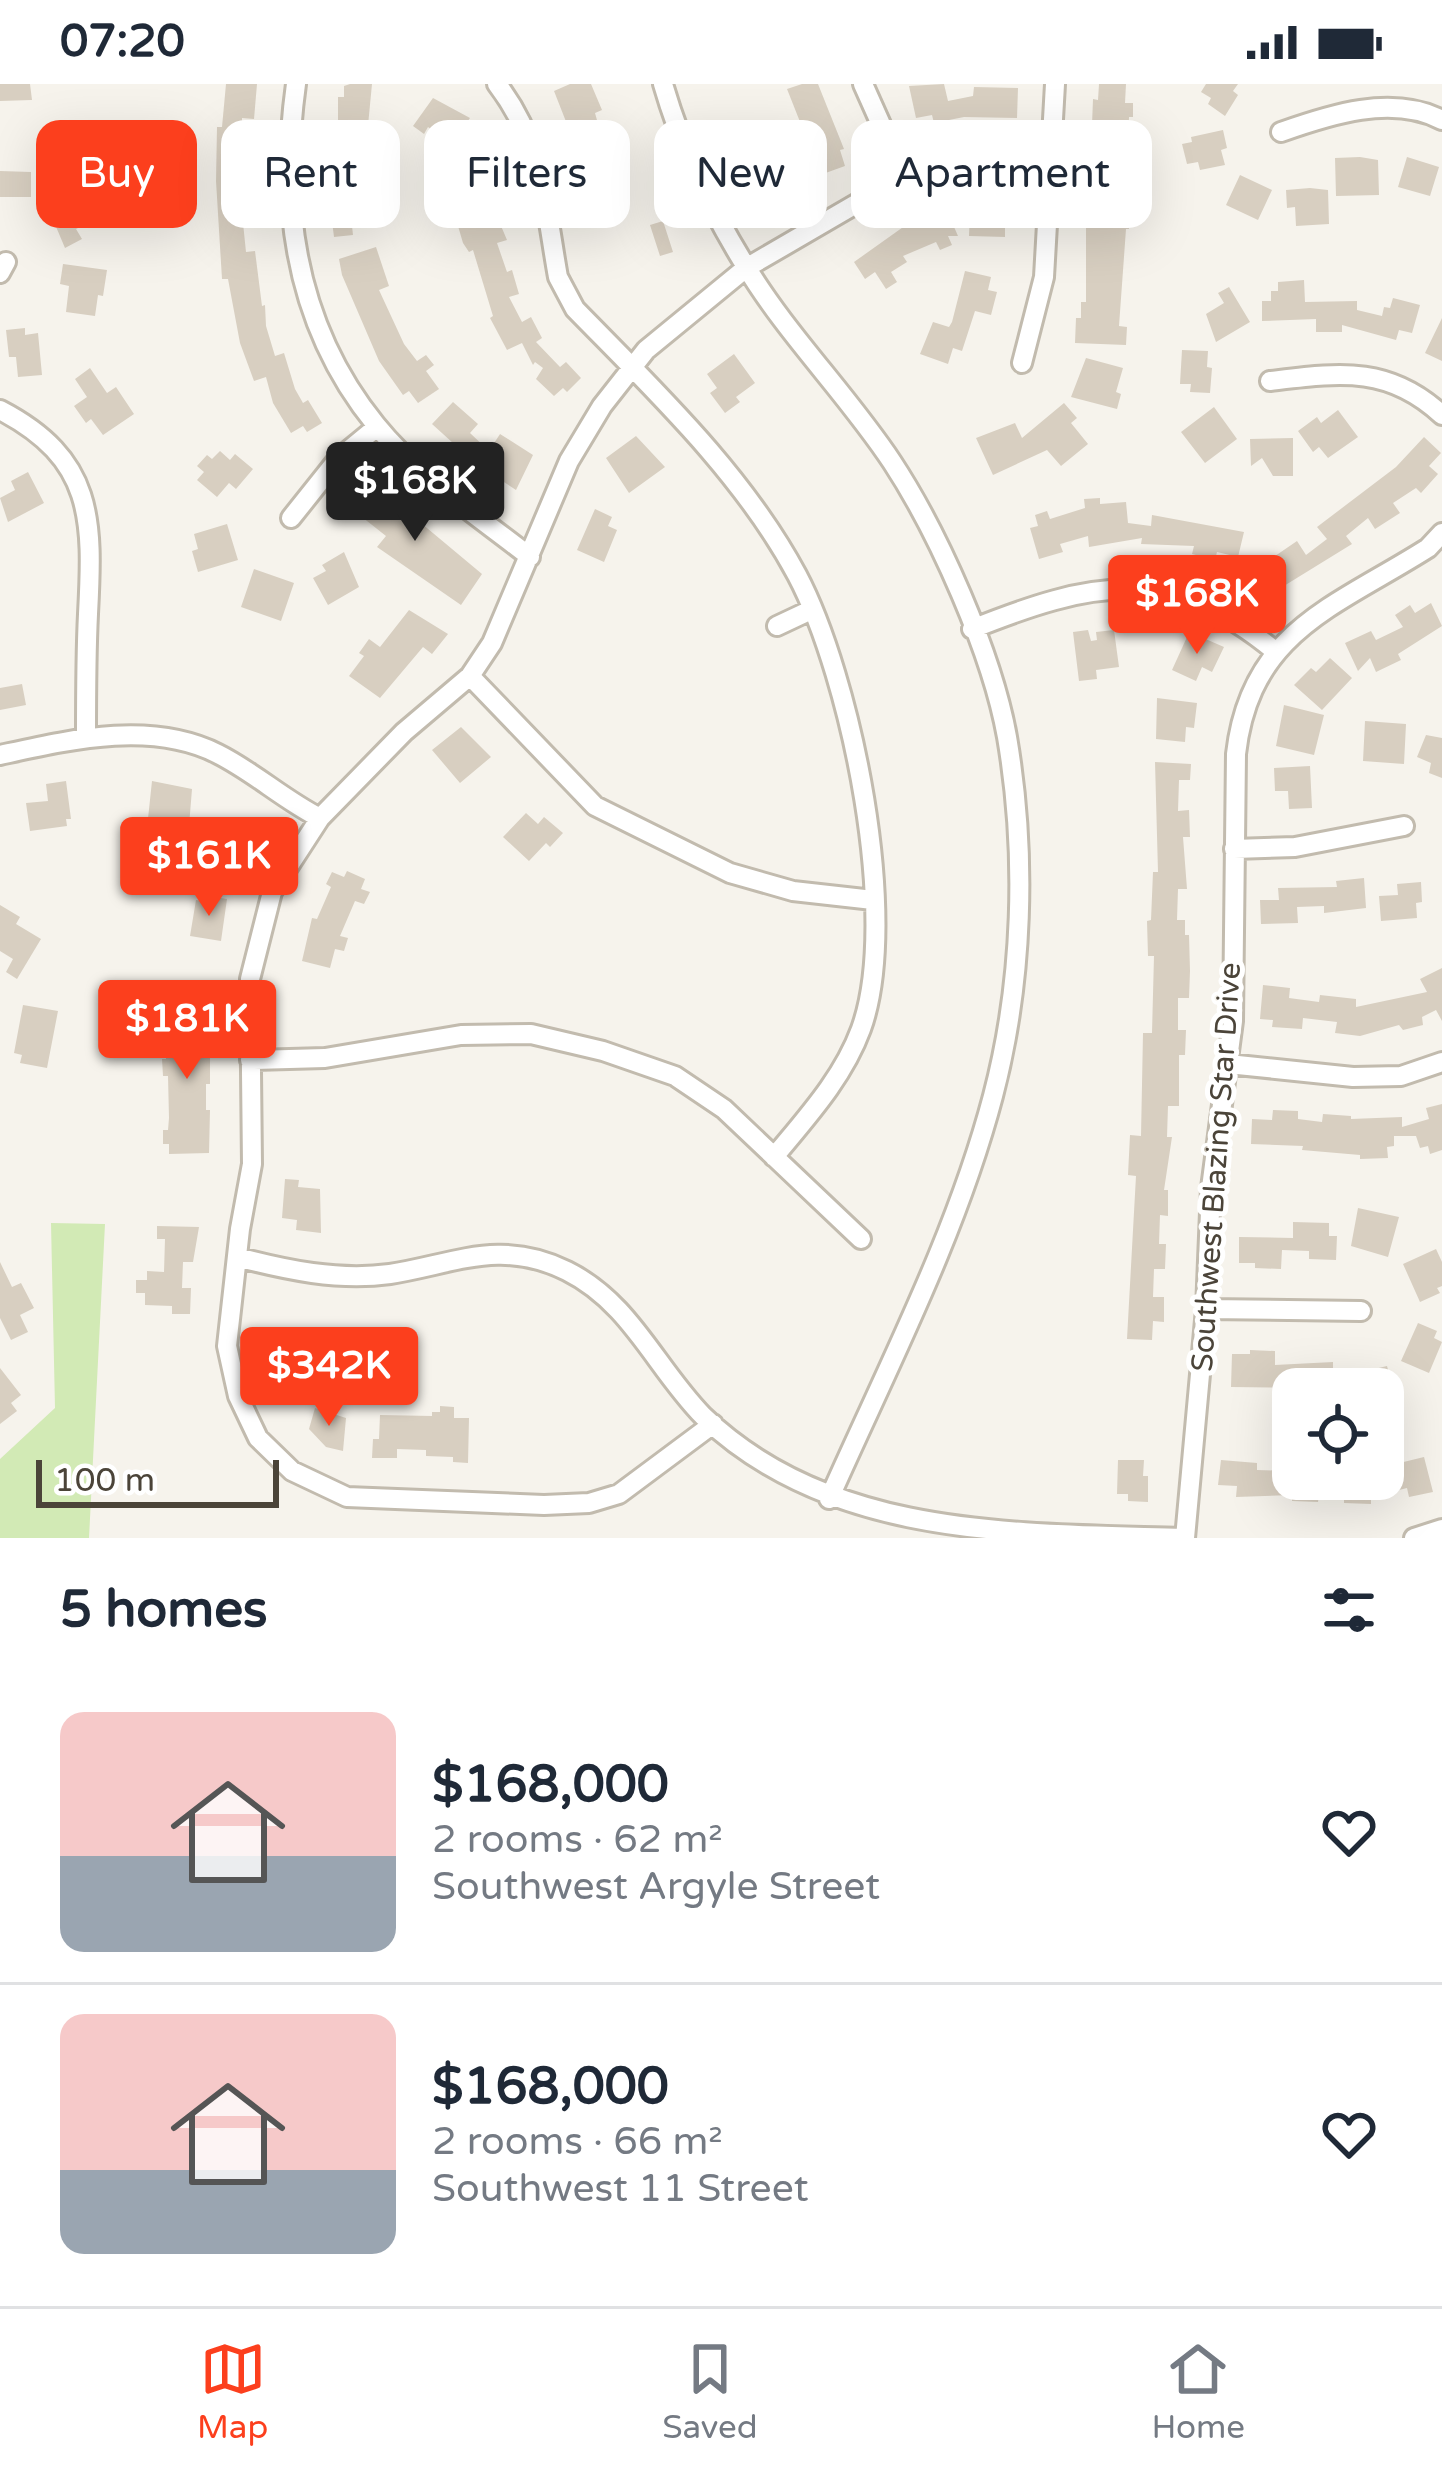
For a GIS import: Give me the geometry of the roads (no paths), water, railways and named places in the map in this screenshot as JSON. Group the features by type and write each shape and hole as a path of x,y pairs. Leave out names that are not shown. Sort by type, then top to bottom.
{"street":[{"path":"296,84 288,193 305,292 321,340 377,427 413,463 530,557"},
{"path":"496,84 528,132 558,277 574,309 702,444 760,518 797,576 834,669 858,759 874,900 873,968 861,1028 830,1090 774,1156"},
{"path":"663,84 710,200 746,268 892,462 928,525 972,629 1006,735 1020,919 1012,1008 992,1099 946,1237 829,1499"},
{"path":"863,84 879,120"},
{"path":"1053,120 1055,84"},
{"path":"1281,132 1370,109 1405,110 1442,120"},
{"path":"713,1424 619,1494 590,1503 347,1497 292,1471 258,1438 238,1396 227,1346 252,1164 250,979 272,892 320,818 404,732 470,676 492,643 569,461 602,406 646,350 746,268 851,207"},
{"path":"1022,362 1044,277 1047,228"},
{"path":"1270,381 1360,374 1396,383 1442,415"},
{"path":"3,418 58,453 79,482 89,512 86,736"},
{"path":"291,518 338,459 377,427"},
{"name":"Southwest Blazing Star Drive","path":"1184,1538 1206,1309 1210,1188 1233,1021 1240,719 1252,685 1298,628 1437,548"},
{"path":"972,629 1033,604 1086,590 1136,588 1200,601 1275,651"},
{"path":"777,626 811,610"},
{"path":"470,676 595,806 630,826 730,874 793,892 874,900"},
{"path":"0,755 86,736 181,742 216,753 320,818"},
{"path":"1234,849 1295,847 1403,826"},
{"path":"250,1060 325,1058 461,1035 531,1034 603,1051 675,1076 724,1109 861,1239"},
{"path":"1228,1064 1354,1077 1401,1076 1442,1062"},
{"path":"237,1257 299,1273 388,1274 464,1256 521,1256 566,1270 614,1301 702,1415 758,1462 801,1489 862,1512 931,1528 1184,1538"},
{"path":"1206,1309 1361,1311"},
{"path":"1414,1538 1442,1529"}]}
